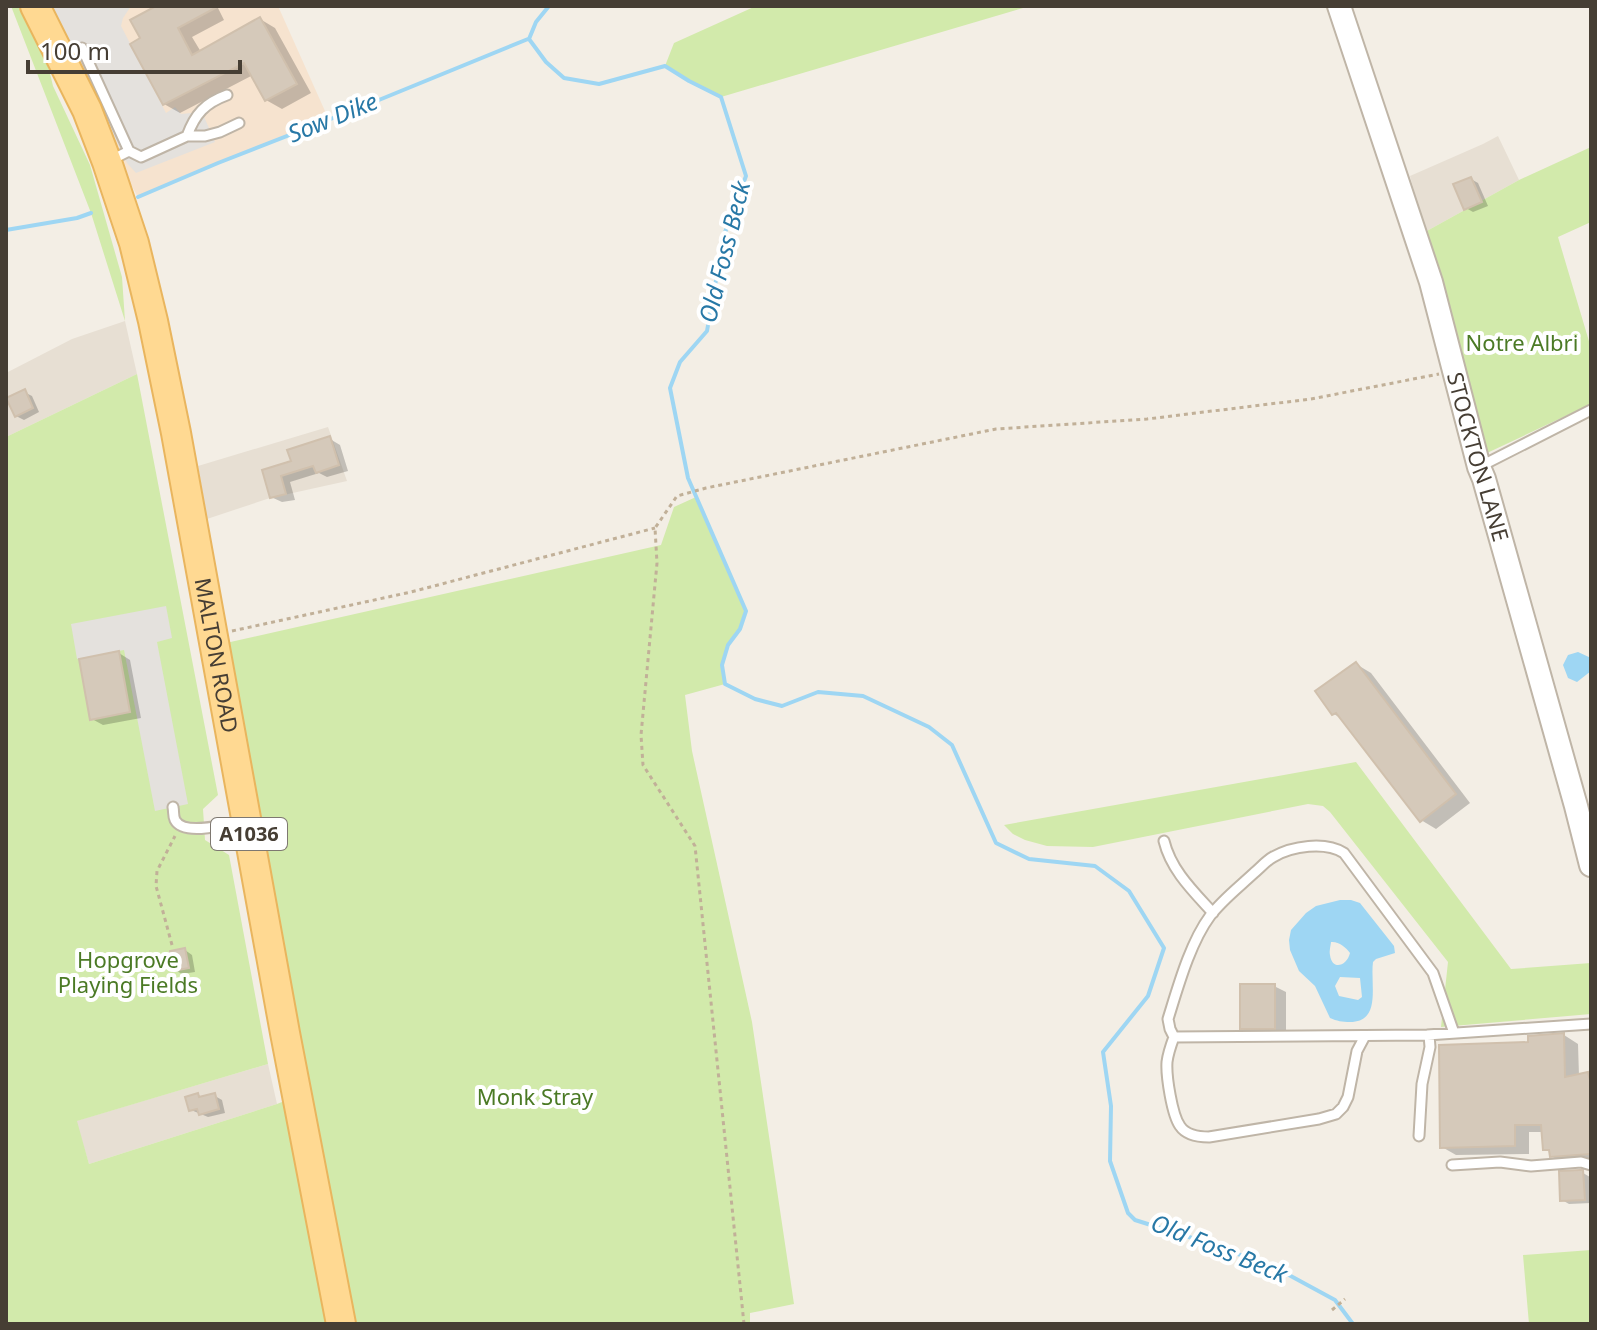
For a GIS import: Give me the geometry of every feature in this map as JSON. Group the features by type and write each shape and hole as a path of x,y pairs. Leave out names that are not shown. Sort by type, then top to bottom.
{"main road":[{"name":"MALTON ROAD","path":"35,6 87,110 118,157 134,243 162,361 341,1324"}],"street":[{"name":"STOCKTON LANE","path":"1339,6 1431,282 1479,467 1591,865"}],"lane":[{"path":"187,136 202,108 227,95"},
{"path":"118,157 141,157 187,136 205,136 239,123"},
{"path":"1479,467 1591,410"},
{"path":"173,807 175,820 187,829 247,820"},
{"path":"1164,841 1168,858 1213,913"},
{"path":"1365,1036 1357,1051 1348,1097 1336,1114 1209,1137 1195,1136 1181,1128 1175,1115 1167,1063 1174,1037 1168,1019 1195,944 1226,898 1273,857 1295,849 1335,847 1344,853 1433,973 1454,1033"},
{"path":"1174,1037 1429,1035 1591,1024"},
{"path":"1419,1136 1429,1035"},
{"path":"1452,1165 1500,1162 1531,1166 1581,1162 1591,1165"}],"path":[{"path":"744,1324 695,846 643,765 641,735 657,563 655,528 677,496 996,429 1147,419 1281,403 1454,370"},
{"path":"224,633 411,592 655,528"},
{"path":"172,945 156,886 157,871 181,827"},
{"path":"1332,1310 1345,1299"}],"shaded area":[{"path":"43,6 278,6 329,120 138,197 105,139"},
{"path":"51,6 131,6 121,26 166,113 175,107 181,114 202,112 215,142 136,173 127,163 115,138 105,139 49,15"},
{"path":"1498,136 1519,180 1425,232 1410,176"},
{"path":"125,321 137,374 6,437 6,373 72,339"},
{"path":"328,427 347,481 270,498 207,519 198,466"},
{"path":"166,606 172,638 157,642 188,804 155,811 124,650 77,659 71,624"},
{"path":"268,1064 277,1104 89,1164 76,1121"}],"green space":[{"path":"11,6 21,6 45,53 53,86 90,165 122,277 125,321 91,213"},
{"path":"756,6 1030,6 721,97 665,66 674,43"},
{"name":"Notre Albri","path":"1591,147 1591,222 1558,237 1591,348 1591,404 1487,453 1425,232 1519,180"},
{"name":"Monk Stray","path":"137,374 218,795 203,809 205,840 229,855 268,1064 77,1121 89,1164 309,1091 226,643 661,545 674,507 696,497 746,611 740,629 728,645 722,665 725,684 685,695 692,751 752,1022 794,1304 750,1313 750,1324 6,1324 6,437"},
{"path":"1356,762 1511,969 1591,963 1591,1014 1441,1027 1448,962 1323,806 1308,804 1093,847 1047,846 1025,840 1004,825"},
{"path":"1591,1250 1591,1324 1529,1324 1523,1255"}],"water":[{"path":"1578,652 1591,658 1591,671 1577,682 1568,678 1563,665 1568,655"},
{"path":"1340,900 1360,903 1394,946 1395,953 1373,962 1371,1009 1360,1020 1344,1022 1330,1018 1315,986 1299,971 1290,950 1291,930 1316,906","holes":["1331,942 1342,945 1350,953 1343,964 1336,965 1331,960","1340,977 1360,978 1362,997 1358,1000 1339,996 1335,986"]}],"building":[{"path":"156,6 219,6 178,28 192,55 260,17 297,84 265,101 244,63 163,105 130,44 140,38 130,20"},
{"path":"1471,177 1482,202 1464,210 1453,184"},
{"path":"25,389 33,408 15,417 6,398"},
{"path":"330,436 339,465 316,473 313,466 281,476 286,494 270,498 262,470 291,461 287,450"},
{"path":"119,651 130,712 90,720 79,659"},
{"path":"1356,662 1456,794 1420,822 1336,713 1332,715 1315,691"},
{"path":"185,948 189,968 173,971 170,951"},
{"path":"1240,984 1275,984 1275,1029 1240,1029"},
{"path":"1564,1033 1565,1077 1588,1072 1591,1084 1591,1154 1550,1157 1549,1150 1543,1150 1541,1125 1515,1125 1515,1146 1440,1148 1439,1045 1528,1042 1528,1036"},
{"path":"198,1093 199,1097 215,1093 219,1109 199,1115 197,1109 189,1111 185,1097"},
{"path":"1583,1170 1585,1200 1560,1201 1559,1171"}],"waterway":[{"name":"Old Foss Beck","path":"549,6 536,22 529,39 546,62 564,78 599,84 665,66 721,97 746,176 724,235 707,331 680,362 670,388 688,478 746,611 740,629 728,645 722,665 725,684 755,699 782,706 818,692 863,696 929,727 952,745 996,843 1029,859 1095,866 1129,891 1164,948 1148,996 1103,1052 1111,1106 1110,1161 1128,1213 1135,1220 1276,1268 1335,1300 1353,1324"},
{"name":"Sow Dike","path":"138,197 528,39"},
{"name":"Sow Dike","path":"6,230 91,213"}],"park label":[{"name":"Hopgrove Playing Fields","path":"128,972"}]}
